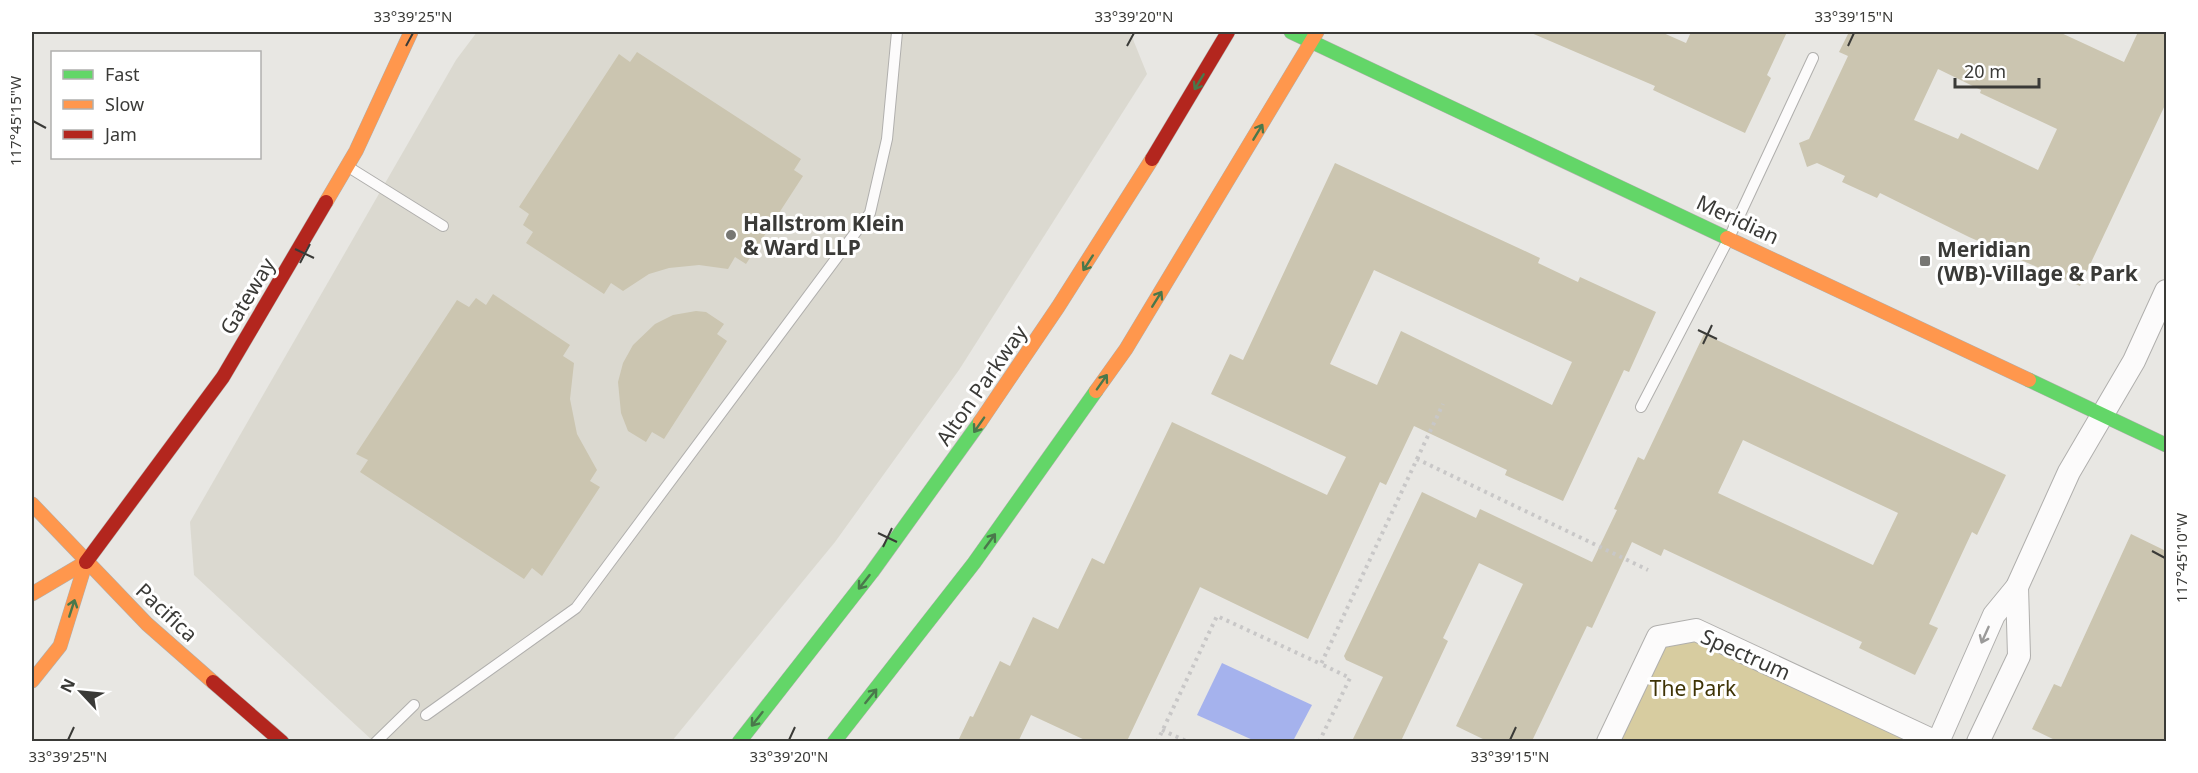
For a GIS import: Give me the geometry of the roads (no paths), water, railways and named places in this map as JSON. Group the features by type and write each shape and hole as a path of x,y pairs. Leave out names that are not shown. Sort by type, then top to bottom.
{"main road":[{"name":"Gateway","path":"86,562 223,377 347,166 411,32"},
{"name":"Alton Parkway","path":"739,741 888,550 990,409 1120,214 1228,32"},
{"name":"Meridian","path":"1291,32 1314,36 1729,238 2166,445"},
{"path":"834,741 974,563 1126,349 1314,36"},
{"name":"Pacifica","path":"32,504 147,624 282,741"},
{"path":"32,594 86,562"},
{"path":"32,681 60,646 86,562"}],"street":[{"name":"Spectrum","path":"1608,741 1658,637 1696,630 1937,741 1994,615 2018,587 2069,472 2134,361 2166,291"},
{"name":"Spectrum","path":"1978,741 2019,656 2018,587"}],"lane":[{"path":"426,715 576,609 870,213 887,139 897,32"},
{"path":"1641,407 1729,238 1813,58"},
{"path":"347,166 443,226"},
{"path":"376,741 414,705"}],"water":[{"path":"1222,663 1312,705 1293,741 1255,741 1197,715"}],"place":[{"name":"Hallstrom Klein & Ward LLP","path":"731,235"},
{"name":"Meridian (WB)-Village & Park","path":"1925,261"}],"park label":[{"name":"The Park","path":"1693,688"}]}
